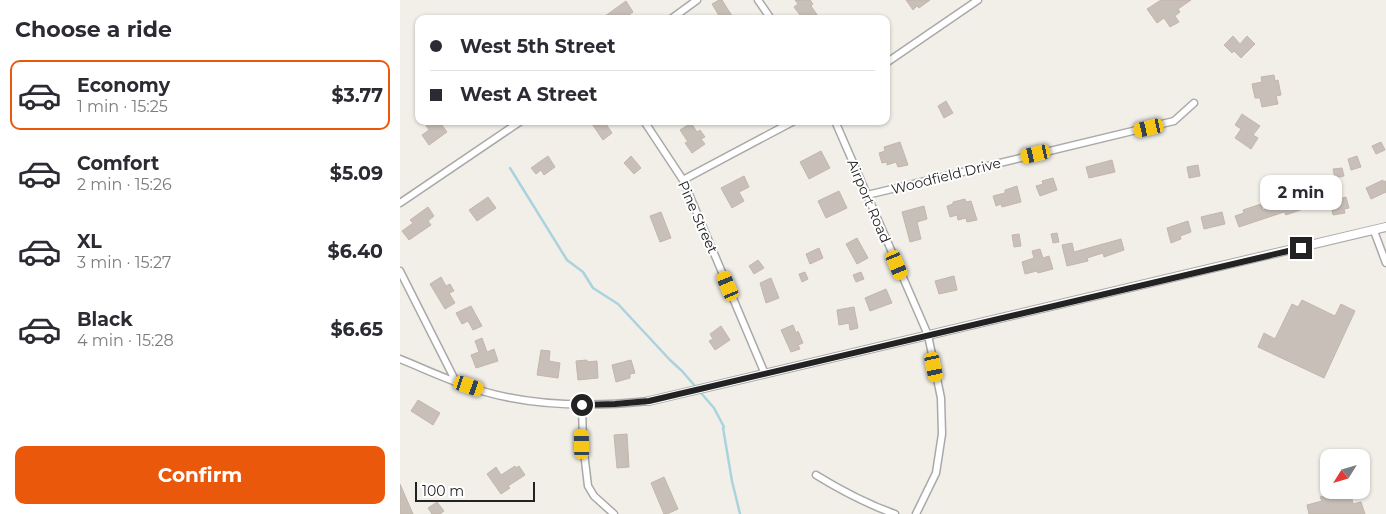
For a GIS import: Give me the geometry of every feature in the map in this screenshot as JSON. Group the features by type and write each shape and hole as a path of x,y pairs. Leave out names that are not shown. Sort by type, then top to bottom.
{"street":[{"path":"676,15 697,0"},
{"path":"758,0 767,15"},
{"path":"890,60 978,0"},
{"name":"Woodfield Drive","path":"867,195 1174,121 1194,103"},
{"path":"400,203 515,125"},
{"name":"Pine Street","path":"647,125 683,180 765,374"},
{"path":"683,180 786,125"},
{"name":"Airport Road","path":"837,125 928,335 941,398 942,434 936,473 916,514"},
{"path":"400,359 456,382 509,398 582,405 649,401 1386,227"},
{"path":"1374,230 1386,263"},
{"path":"400,271 456,382"},
{"path":"582,405 582,444 588,486 594,496 614,514"},
{"path":"816,475 840,491 895,514"}],"building":[{"path":"722,0 731,15 719,15 712,4"},
{"path":"795,0 810,0 813,4 811,6 817,15 800,15 794,7 798,4"},
{"path":"906,0 930,0 913,10"},
{"path":"1161,0 1191,0 1178,9 1180,12 1175,16 1179,22 1170,27 1164,18 1157,23 1147,9"},
{"path":"626,1 633,12 629,15 607,15"},
{"path":"1233,36 1240,44 1247,36 1255,44 1241,58 1224,45"},
{"path":"1274,75 1275,81 1278,80 1281,95 1276,96 1278,104 1262,107 1260,98 1255,98 1252,84 1262,82 1261,77"},
{"path":"946,101 953,113 944,118 938,106"},
{"path":"1242,114 1260,126 1253,135 1258,138 1251,149 1235,138 1241,129 1235,125"},
{"path":"426,125 442,125 447,132 429,145 422,135 429,130"},
{"path":"593,125 607,125 612,133 603,140"},
{"path":"688,125 692,125 697,132 700,130 705,137 701,139 705,144 692,153 685,143 688,142 680,130"},
{"path":"900,142 908,165 898,167 896,162 887,165 887,162 882,163 879,153 885,151 884,147"},
{"path":"1381,142 1385,150 1376,154 1372,146"},
{"path":"821,151 830,168 809,179 800,162"},
{"path":"548,156 555,167 544,175 541,170 536,174 531,168"},
{"path":"631,156 641,168 634,174 624,163"},
{"path":"1357,156 1361,167 1351,170 1348,159"},
{"path":"1112,160 1115,172 1089,178 1086,167"},
{"path":"1198,165 1200,176 1189,178 1187,167"},
{"path":"1342,168 1344,176 1335,178 1333,169"},
{"path":"744,176 749,187 739,192 744,201 732,208 721,188"},
{"path":"1053,178 1057,190 1040,196 1036,186 1043,184 1042,181"},
{"path":"1383,180 1383,182 1386,181 1386,192 1371,199 1366,188"},
{"path":"1017,186 1021,202 1002,207 1001,204 996,206 993,196 1005,193 1005,190"},
{"path":"839,191 847,208 826,218 818,201"},
{"path":"1338,194 1339,199 1346,197 1349,208 1344,209 1345,213 1333,215 1329,196"},
{"path":"488,197 496,208 477,221 469,210"},
{"path":"1299,198 1303,209 1286,215 1284,212 1239,227 1235,216 1244,213 1243,210 1261,204 1263,210"},
{"path":"965,199 966,202 971,201 977,220 967,222 966,218 958,220 957,215 950,217 947,206 953,204 953,202"},
{"path":"924,206 927,219 917,222 921,239 910,242 902,212"},
{"path":"428,207 434,216 428,221 431,225 409,240 402,231 413,223 410,220"},
{"path":"661,212 671,238 660,242 650,216"},
{"path":"1222,212 1225,224 1204,229 1201,217"},
{"path":"1188,221 1191,232 1180,236 1181,239 1171,243 1167,228"},
{"path":"1057,233 1059,242 1053,243 1051,234"},
{"path":"1019,234 1021,246 1014,247 1012,235"},
{"path":"857,238 868,258 857,264 846,244"},
{"path":"1121,239 1124,250 1104,257 1103,253 1087,258 1088,261 1067,266 1062,245 1072,243 1074,252"},
{"path":"819,248 823,258 810,264 806,254"},
{"path":"1040,249 1043,258 1049,256 1053,269 1025,274 1022,262 1034,258 1032,251"},
{"path":"758,260 764,268 754,274 749,266"},
{"path":"805,272 808,279 802,282 799,274"},
{"path":"861,272 864,279 856,282 853,275"},
{"path":"954,276 957,290 939,294 935,281"},
{"path":"441,277 446,286 450,284 454,291 449,293 455,303 445,309 430,284"},
{"path":"771,278 779,298 766,303 760,283"},
{"path":"886,289 892,303 870,311 865,298"},
{"path":"1302,300 1335,316 1341,304 1355,311 1324,378 1258,347 1264,333 1275,339 1292,304 1298,307"},
{"path":"471,306 482,326 473,330 468,321 462,324 456,313"},
{"path":"854,307 858,328 850,330 849,323 839,325 837,310"},
{"path":"793,325 803,343 798,345 800,349 791,352 781,330"},
{"path":"721,326 730,340 715,350 709,341 713,339 710,334"},
{"path":"482,338 487,352 494,349 498,361 476,368 471,355 479,352 475,341"},
{"path":"541,350 550,351 549,361 560,363 558,378 537,375"},
{"path":"587,360 587,362 597,361 598,378 578,380 576,361"},
{"path":"631,360 635,373 630,374 630,378 616,382 612,365"},
{"path":"418,400 440,413 433,425 411,411"},
{"path":"627,434 629,467 617,468 614,435"},
{"path":"515,466 516,468 519,466 525,475 508,486 510,488 501,494 487,474 496,467 501,475"},
{"path":"664,477 678,509 667,514 664,514 651,483"},
{"path":"400,484 413,514 400,514"},
{"path":"1321,499 1352,499 1353,504 1361,502 1365,514 1309,514 1307,505 1322,501"},
{"path":"437,502 444,511 440,514 432,514 428,508"}],"waterway":[{"path":"510,168 567,260 583,272 593,288 618,304 682,371 714,408 724,427 732,481 740,514"}],"route":[{"path":"582,405 649,401 714,387 1301,248"}]}
